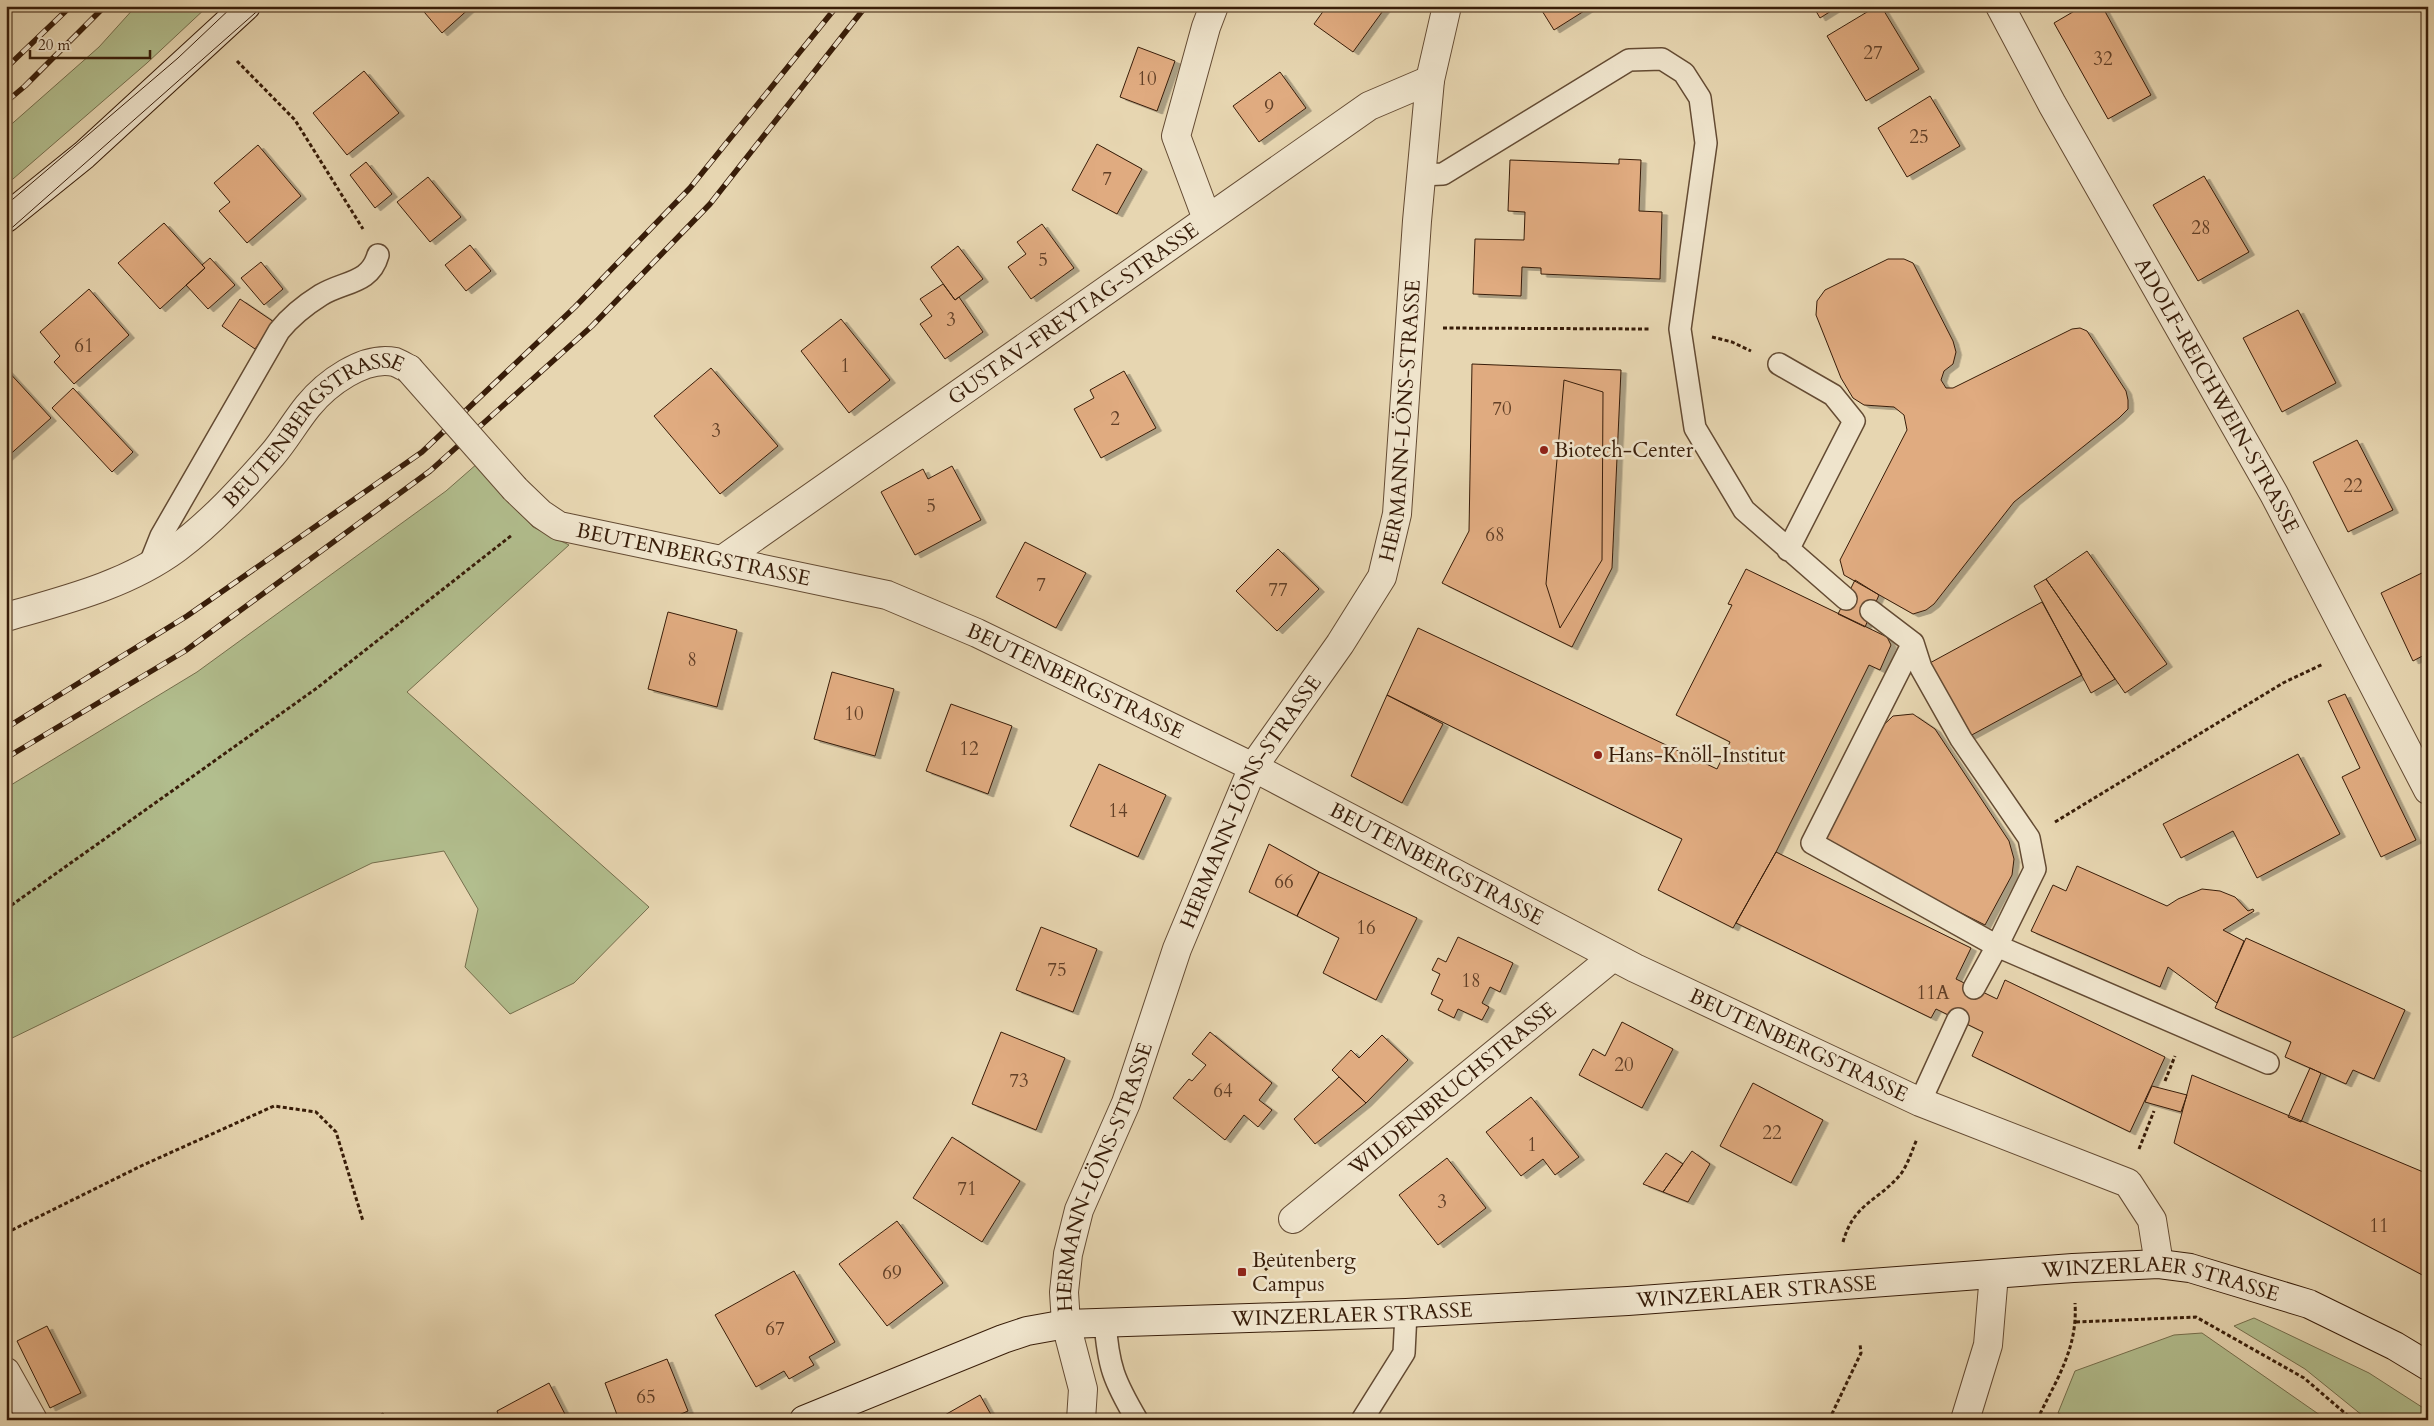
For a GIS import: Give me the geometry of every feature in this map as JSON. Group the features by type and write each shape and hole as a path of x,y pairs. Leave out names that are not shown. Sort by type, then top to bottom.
{"street":[{"path":"6,218 84,155 214,38 246,6"},
{"path":"1206,220 1176,136 1206,27 1214,6"},
{"name":"HERMANN-LÖNS-STRASSE","path":"804,1420 1002,1339 1041,1328 1066,1324 1064,1292 1068,1254 1080,1210 1126,1103 1177,949 1253,767 1340,644 1382,577 1397,514 1420,174 1430,80 1447,6"},
{"name":"ADOLF-REICHWEIN-STRASSE","path":"2000,6 2052,104 2274,494 2428,790"},
{"name":"GUSTAV-FREYTAG-STRASSE","path":"722,560 1369,106 1430,80"},
{"name":"BEUTENBERGSTRASSE","path":"6,617 100,588 149,566 178,548 213,516 272,454 307,407 337,379 365,365 395,362 409,369 516,489 540,514 559,526 578,532 887,595 977,633 1253,767 1613,957 1926,1105 2128,1183"},
{"name":"WILDENBRUCHSTRASSE","path":"1293,1219 1613,957"},
{"path":"2128,1183 2152,1220 2159,1264"},
{"name":"WINZERLAER STRASSE","path":"1066,1324 1105,1321 1406,1313 1638,1300 2073,1268 2159,1264 2190,1268 2309,1304 2395,1346 2428,1366"},
{"path":"1965,1420 1988,1345 1994,1274"},
{"path":"1066,1324 1082,1389 1081,1420"},
{"path":"6,1372 33,1420"}],"lane":[{"path":"1420,174 1443,174 1630,60 1662,59 1684,73 1700,98 1706,142 1680,330 1695,428 1744,510 1846,599"},
{"path":"149,566 161,536 279,331 288,320 312,300 365,275 375,268 378,254"},
{"path":"1779,364 1833,394 1854,421 1788,550"},
{"path":"1871,611 1913,644 1921,668 1961,739 2029,838 2035,869 1998,946 1974,988"},
{"path":"1913,644 1812,843 1998,946 2268,1063"},
{"path":"1926,1105 1958,1020"},
{"path":"1362,1420 1404,1353 1406,1313"},
{"path":"1105,1321 1108,1357 1113,1375 1137,1420"}],"path":[{"path":"214,38 295,120 378,254"},
{"path":"1452,329 1680,330"},
{"path":"6,909 317,688 415,609 540,514"},
{"path":"2029,838 2282,684 2355,648"},
{"path":"1843,1242 1847,1227 1856,1213 1901,1174 1926,1105"},
{"path":"6,1233 141,1166 274,1106 316,1112 336,1132 362,1221"},
{"path":"2128,1183 2154,1111"},
{"path":"1265,1270 1280,1257"},
{"path":"2037,1420 2072,1348 2076,1322 2073,1268"},
{"path":"2076,1322 2196,1317 2304,1378 2353,1420"},
{"path":"1829,1420 1861,1353 1860,1344"}],"green space":[{"path":"136,6 208,6 147,63 6,185 6,129 99,47"},
{"path":"478,463 533,527 569,545 407,692 649,907 574,983 510,1014 465,967 478,909 444,851 372,863 6,1041 6,788 197,672 446,491"},
{"path":"2254,1318 2369,1373 2428,1411 2428,1420 2368,1420 2305,1369 2234,1326"},
{"path":"2202,1333 2327,1420 2073,1420 2058,1413 2075,1371 2174,1335"}],"building":[{"path":"419,6 472,6 442,33"},
{"path":"1327,6 1383,6 1385,8 1353,52 1314,24"},
{"path":"1539,6 1592,6 1554,30"},
{"path":"1813,6 1839,6 1820,18"},
{"path":"1877,6 1881,6 1919,69 1866,101 1827,36"},
{"path":"2083,6 2102,6 2151,95 2108,119 2054,23"},
{"path":"1138,47 1175,61 1157,111 1120,97"},
{"path":"364,71 399,113 347,155 313,113"},
{"path":"1280,72 1306,108 1259,142 1233,106"},
{"path":"1930,96 1960,146 1907,177 1878,128"},
{"path":"1097,144 1142,169 1117,214 1072,190"},
{"path":"258,145 301,196 247,243 219,211 230,202 214,183"},
{"path":"1619,159 1641,160 1639,211 1662,212 1660,279 1541,274 1541,268 1522,267 1521,296 1473,294 1475,239 1524,240 1525,212 1508,211 1510,160 1619,164"},
{"path":"366,162 392,194 375,208 350,175"},
{"path":"2204,176 2249,252 2198,281 2153,205"},
{"path":"428,177 461,217 430,242 397,202"},
{"path":"164,223 205,268 160,309 118,263"},
{"path":"1042,224 1074,268 1031,299 1008,267 1026,254 1017,242"},
{"path":"470,245 491,271 466,291 445,265"},
{"path":"958,246 983,279 955,300 931,267"},
{"path":"210,258 235,285 208,309 186,285 205,268 202,265"},
{"path":"1888,259 1904,259 1913,263 1953,341 1956,352 1953,364 1944,371 1941,380 1946,388 1953,388 2072,329 2080,328 2087,331 2126,391 2128,400 2128,409 2119,418 2014,502 1934,604 1926,610 1913,614 1844,575 1840,560 1907,430 1904,415 1894,407 1864,405 1853,398 1841,378 1816,315 1817,301 1825,290"},
{"path":"261,262 283,289 264,305 241,278"},
{"path":"943,284 955,300 959,297 983,332 945,359 920,324 932,316 920,299"},
{"path":"89,289 129,335 74,384 54,362 60,356 40,332"},
{"path":"240,299 274,322 255,349 222,326"},
{"path":"2298,310 2336,383 2282,412 2243,338"},
{"path":"841,319 890,380 849,413 801,351"},
{"name":"Biotech-Center","path":"1472,364 1621,370 1612,568 1572,647 1442,583 1469,531"},
{"path":"711,368 778,446 720,494 654,416"},
{"path":"6,369 51,418 6,458"},
{"path":"1124,371 1156,428 1101,458 1074,409 1094,398 1090,390"},
{"path":"1564,380 1603,392 1602,560 1560,628 1546,584"},
{"path":"73,388 133,452 112,472 52,408"},
{"path":"2357,440 2393,510 2348,532 2313,462"},
{"path":"952,466 981,520 915,555 881,492 923,469 928,479"},
{"path":"1025,542 1086,573 1056,628 996,597"},
{"path":"1278,549 1319,589 1277,631 1236,591"},
{"path":"2087,551 2167,664 2125,693 2046,579"},
{"name":"Hans-Knöll-Institut","path":"1746,569 1887,637 1891,645 1880,670 1869,665 1776,852 1733,928 1658,890 1682,839 1387,695 1418,628 1717,769 1730,742 1676,715 1732,605 1728,604"},
{"path":"2428,570 2428,653 2413,661 2381,593"},
{"path":"2046,579 2115,679 2091,693 2034,586"},
{"path":"1855,580 1879,595 1865,627 1838,614"},
{"path":"2042,602 2082,675 1968,737 1928,664"},
{"path":"668,612 737,630 717,707 648,689"},
{"path":"832,672 894,689 875,756 814,739"},
{"path":"2345,694 2416,840 2381,857 2342,777 2360,768 2328,701"},
{"path":"1387,695 1443,724 1402,803 1351,776"},
{"path":"951,704 1012,726 988,794 926,771"},
{"path":"1913,714 1935,729 2009,841 2014,859 2012,875 1985,925 1820,842 1868,740 1893,716"},
{"path":"2298,754 2340,834 2257,878 2233,831 2181,858 2163,824"},
{"path":"1099,764 1166,795 1138,857 1070,826"},
{"path":"1269,844 1319,872 1297,916 1249,892"},
{"path":"1776,852 1971,948 1956,979 1997,999 2005,980 2165,1057 2130,1132 1972,1056 1983,1032 1936,1009 1931,1018 1736,923"},
{"path":"2077,866 2167,906 2202,889 2220,891 2235,897 2248,911 2253,909 2254,911 2223,930 2244,941 2217,1003 2168,967 2160,987 2031,931 2053,885 2066,891"},
{"path":"1319,872 1417,918 1376,1000 1323,973 1339,938 1297,916"},
{"path":"1041,927 1097,949 1073,1012 1016,990"},
{"path":"1458,937 1513,963 1500,992 1490,987 1482,1003 1489,1007 1482,1020 1458,1009 1454,1018 1438,1010 1443,1000 1431,994 1440,974 1432,970 1438,958 1446,962"},
{"path":"2246,938 2405,1010 2374,1079 2353,1070 2346,1084 2285,1057 2291,1042 2215,1008"},
{"path":"1622,1022 1673,1049 1642,1108 1579,1075 1593,1049 1605,1056"},
{"path":"1001,1032 1065,1058 1036,1130 972,1104"},
{"path":"1210,1032 1272,1083 1259,1100 1272,1110 1258,1127 1244,1115 1225,1140 1173,1098 1189,1079 1192,1081 1206,1065 1192,1054"},
{"path":"1382,1035 1408,1060 1366,1103 1332,1070 1351,1050 1359,1058"},
{"path":"2310,1068 2321,1073 2301,1122 2288,1117"},
{"path":"2192,1075 2428,1174 2428,1278 2174,1143"},
{"path":"1339,1077 1366,1103 1315,1144 1294,1119"},
{"path":"1753,1083 1823,1120 1791,1183 1720,1146"},
{"path":"2152,1086 2187,1095 2181,1112 2145,1102"},
{"path":"1531,1097 1579,1157 1555,1175 1543,1159 1521,1176 1486,1132"},
{"path":"952,1137 1020,1181 982,1242 913,1198"},
{"path":"1692,1151 1710,1164 1688,1202 1663,1192"},
{"path":"1666,1153 1683,1164 1663,1192 1643,1184"},
{"path":"1447,1158 1486,1208 1438,1245 1399,1195"},
{"path":"897,1221 943,1283 887,1326 839,1264"},
{"path":"794,1271 835,1342 809,1357 814,1365 789,1379 784,1371 756,1387 715,1315"},
{"path":"47,1326 81,1393 50,1408 17,1341"},
{"path":"667,1359 688,1411 667,1420 619,1420 605,1383"},
{"path":"549,1383 568,1420 488,1420 498,1414 497,1411"},
{"path":"980,1395 994,1420 936,1420"},
{"path":"383,1413 387,1420 371,1420"}],"tram line":[{"path":"6,205 178,58 233,6"},
{"path":"6,233 263,6"}],"railway":[{"path":"6,68 71,6"},
{"path":"6,102 25,86 105,6"},
{"path":"6,728 187,616 422,452 575,307 690,188 837,6"},
{"path":"6,758 185,651 430,471 592,326 710,204 866,6"}],"place":[{"name":"Biotech-Center","path":"1544,450"},
{"name":"Hans-Knöll-Institut","path":"1598,755"},
{"name":"Beutenberg Campus","path":"1242,1272"}]}
